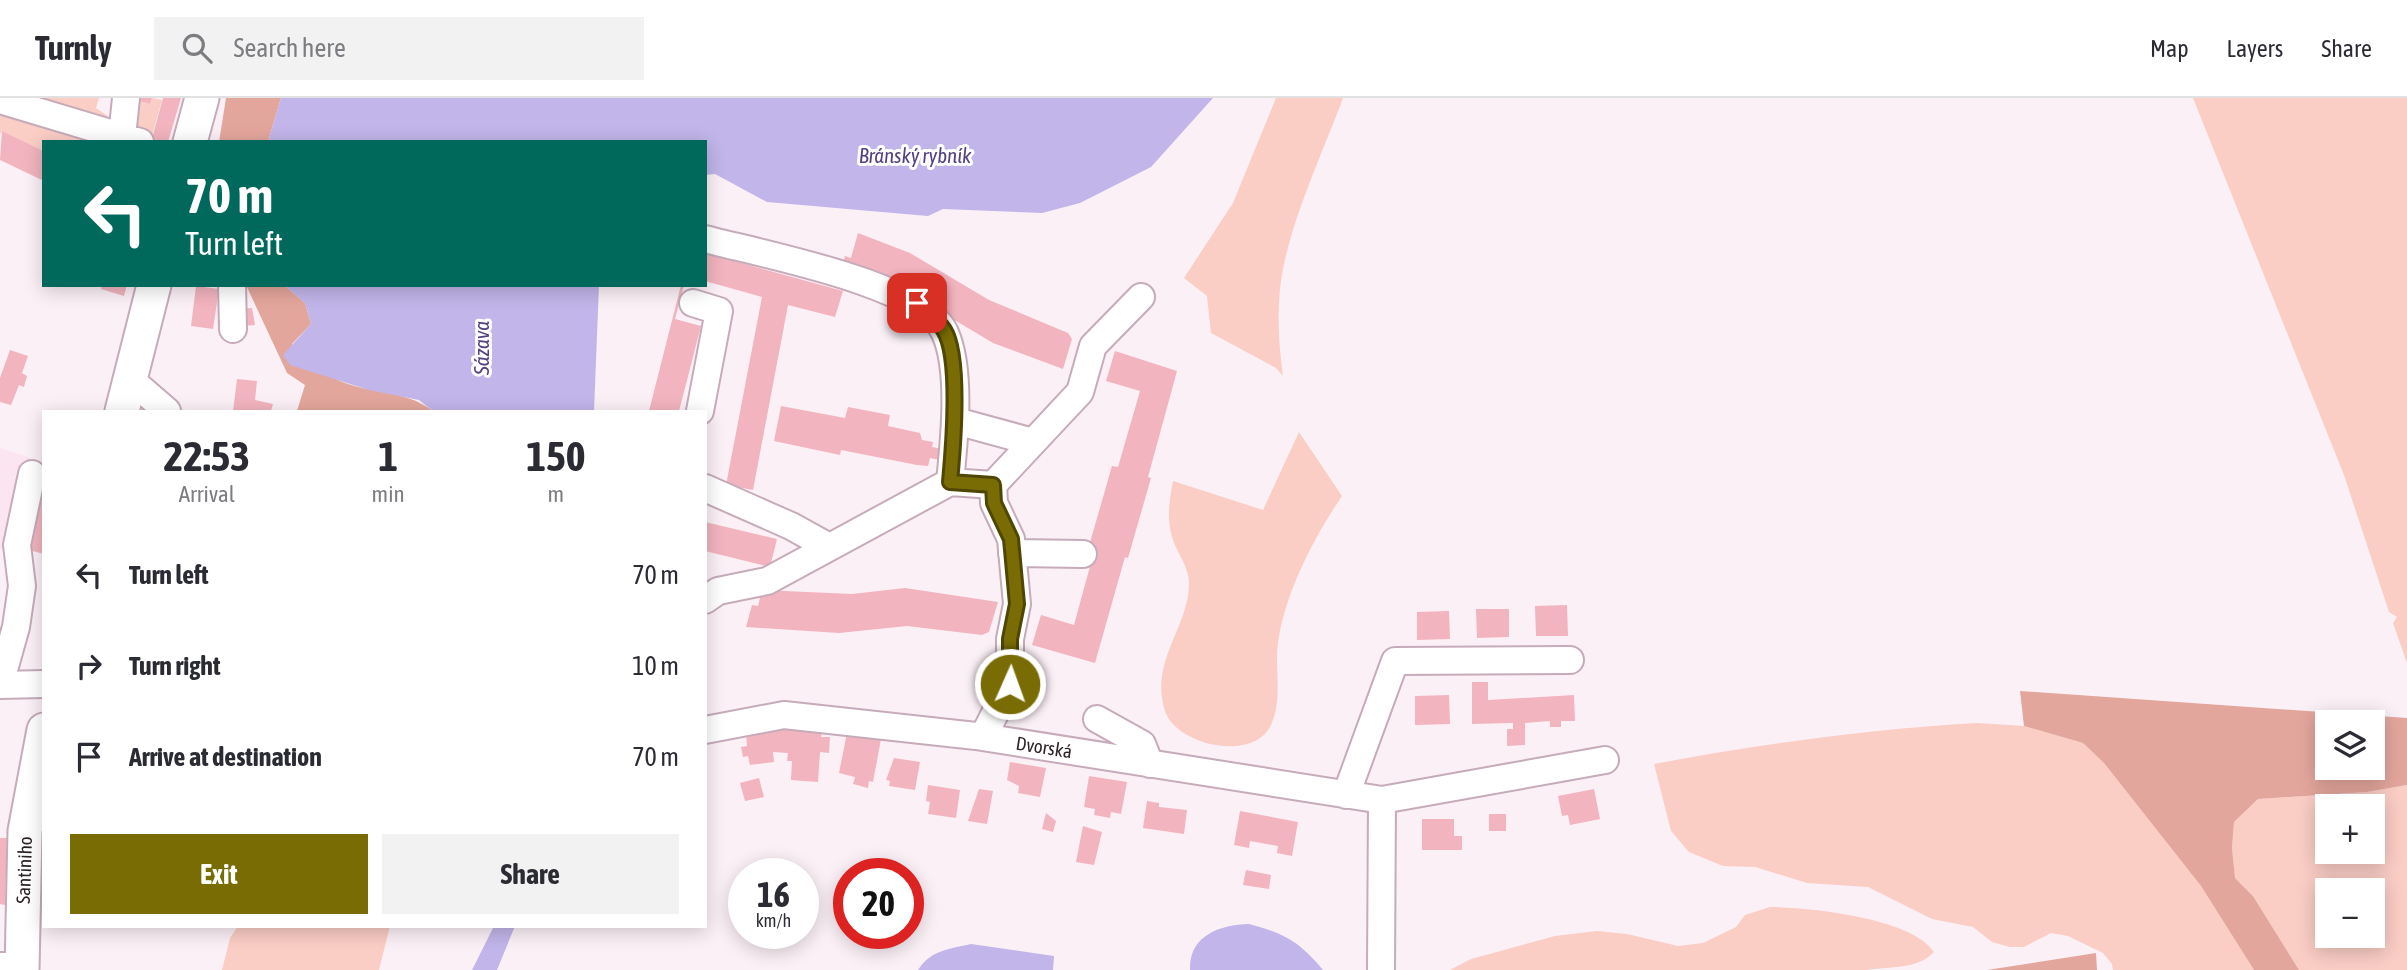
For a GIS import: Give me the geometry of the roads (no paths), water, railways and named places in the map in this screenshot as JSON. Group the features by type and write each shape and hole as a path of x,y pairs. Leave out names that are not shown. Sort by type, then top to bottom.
{"main road":[{"path":"191,140 202,98"},
{"path":"122,410 153,287"},
{"name":"Santiniho","path":"15,967 26,821 42,740"}],"street":[{"path":"0,100 131,139 127,98"},
{"path":"707,240 868,282 917,303 945,331 950,353 956,421 950,482"},
{"path":"232,287 233,329"},
{"path":"983,737 1010,684 1010,639 1017,604 1011,539 994,503 993,485 1080,393 1093,346 1141,297"},
{"path":"693,303 719,311 701,410"},
{"path":"130,379 166,410"},
{"path":"956,421 1033,442"},
{"path":"32,474 17,545 22,586 16,627 0,685 42,684"},
{"path":"707,599 718,591 766,581 950,482 993,485"},
{"path":"707,489 791,526 829,547"},
{"path":"1012,553 1083,554"},
{"path":"1346,795 1395,661 1570,660"},
{"name":"Dvorská","path":"707,730 784,715 983,737 1382,800 1605,760"},
{"path":"1097,719 1142,744 1150,764"},
{"path":"1381,970 1382,800"}],"water":[{"name":"Bránský rybník","path":"281,98 1213,98 1151,167 1080,203 1042,213 943,209 928,216 767,202 715,174 707,175 707,140 269,140"},
{"name":"Sázava","path":"286,287 599,287 594,410 432,410 419,400 369,390 290,365 283,355 311,324 305,303"},
{"path":"1249,924 1290,940 1307,952 1323,970 1190,970 1195,948 1208,934 1227,927"},
{"path":"493,928 514,928 497,970 472,970"},
{"path":"971,944 1054,956 1053,970 918,970 935,954"}]}
